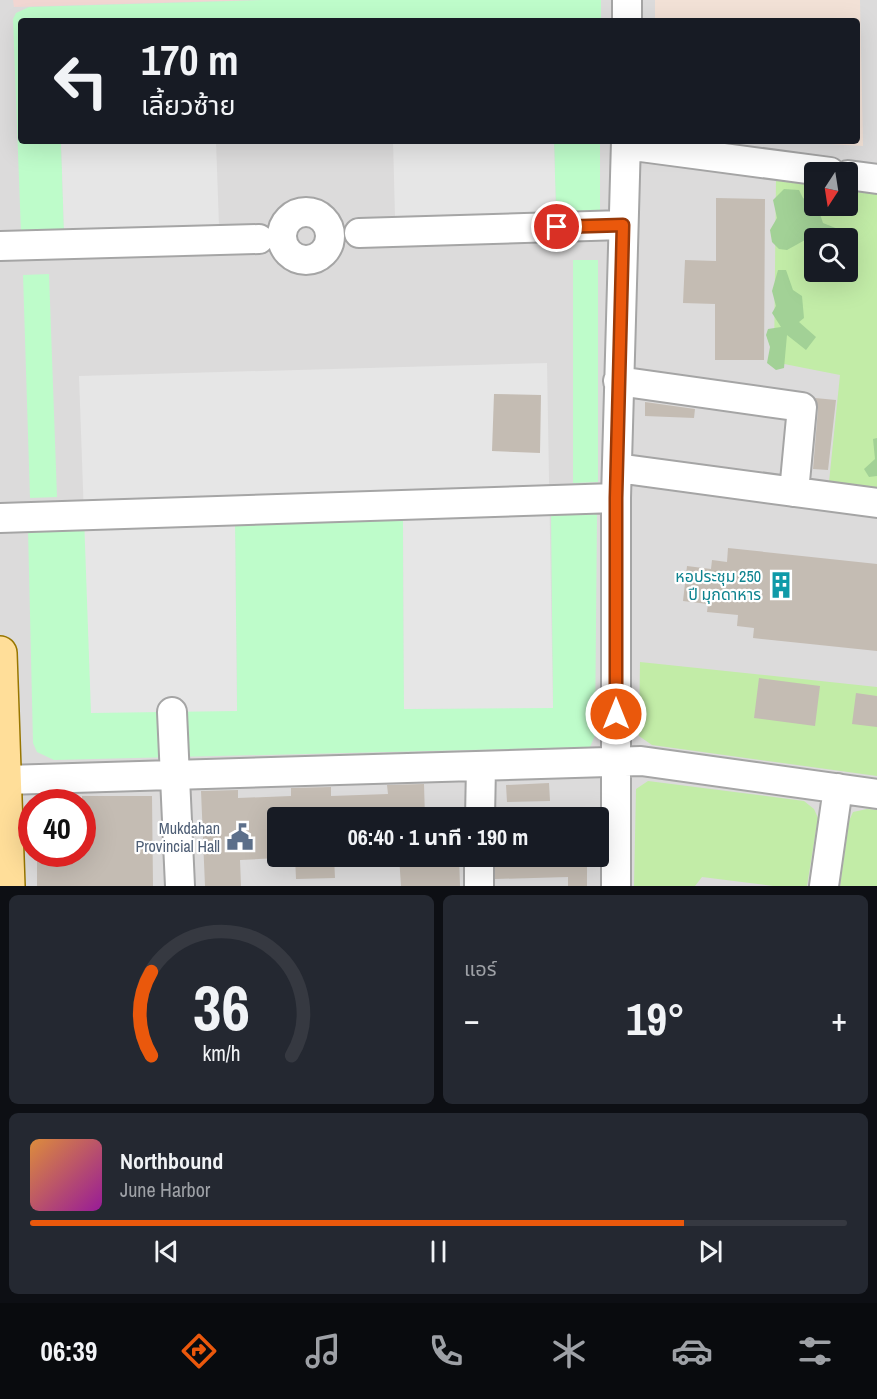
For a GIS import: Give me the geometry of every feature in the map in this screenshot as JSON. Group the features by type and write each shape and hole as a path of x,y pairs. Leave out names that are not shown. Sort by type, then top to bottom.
{"main road":[{"path":"0,653 9,886"}],"street":[{"path":"627,0 627,18"},
{"path":"616,886 616,498 626,144"},
{"path":"633,144 804,168"},
{"path":"858,176 877,179"},
{"path":"305,211 320,215 327,234 322,255 307,260 298,259 285,237 290,218 305,211"},
{"path":"327,234 623,225"},
{"path":"0,246 285,237"},
{"path":"618,381 802,407 794,492"},
{"path":"617,468 877,503"},
{"path":"0,518 616,498"},
{"path":"172,712 180,886"},
{"path":"4,774 175,773 641,761 877,794"},
{"path":"480,807 481,766"},
{"path":"824,886 838,788"},
{"path":"479,867 479,886"}],"shaded area":[{"path":"0,0 877,0 877,886 0,886"},
{"path":"13,0 258,0 14,7"},
{"path":"655,0 860,0 863,146 829,144 860,144 860,18 655,18"},
{"path":"61,144 216,144 219,226 64,231"},
{"path":"393,144 554,144 556,213 395,216"},
{"path":"547,363 553,708 404,709 403,518 235,525 237,711 91,713 79,376"}],"green space":[{"path":"264,0 601,0 601,18 18,18 18,144 61,144 64,231 21,233 13,19 16,13 29,7"},
{"path":"554,144 600,144 600,210 556,213"},
{"path":"776,177 804,180 804,216 858,216 858,186 877,188 877,488 829,482 840,375 774,362"},
{"path":"784,189 799,190 804,199 804,216 821,216 823,223 836,228 804,228 804,241 787,250 779,249 772,242 770,230 777,218 773,200"},
{"path":"573,260 598,260 598,482 573,483"},
{"path":"778,270 786,270 793,290 802,296 804,318 799,322 816,337 806,350 787,335 784,368 776,370 767,363 770,347 766,335 768,329 781,327 772,313 776,306 772,291"},
{"path":"49,274 57,497 30,498 23,275"},
{"path":"877,438 877,476 869,477 864,469 875,459 873,439"},
{"path":"597,514 595,735 590,747 54,760 37,752 33,743 28,529 84,527 237,711 235,525 403,518 404,709 553,707 551,515"},
{"path":"640,662 877,687 877,776 652,745 639,736"},
{"path":"648,781 804,801 814,809 818,818 807,886 773,886 702,877 695,886 634,886 636,789"},
{"path":"867,809 877,810 877,886 840,886 849,821 853,812"}],"building":[{"path":"716,198 765,199 764,360 715,360 715,304 683,303 685,260 716,261"},
{"path":"494,394 541,395 540,453 492,451"},
{"path":"815,398 836,400 828,470 813,469 818,409"},
{"path":"645,402 695,409 694,418 645,416"},
{"name":"หอประชุม 250 ปี มุกดาหาร","path":"728,548 877,564 877,651 753,638 754,628 737,626 738,615 707,612 708,604 683,601 687,566 711,569 712,560 727,562"},
{"path":"759,678 820,686 815,726 754,718"},
{"path":"856,693 877,696 877,727 852,724"},
{"path":"549,783 550,801 507,802 506,785"},
{"name":"Mukdahan Provincial Hall","path":"424,784 425,807 267,807 267,859 240,860 241,886 205,886 201,791 238,790 238,798 291,796 291,788 331,787 331,796 388,794 387,785"},
{"path":"96,796 152,796 153,886 37,886 37,867 96,867"},
{"path":"295,867 334,867 335,878 296,879"},
{"path":"400,867 459,867 460,886 401,886"},
{"path":"495,867 587,867 587,886 568,886 568,877 495,879"}],"place":[{"name":"หอประชุม 250 ปี มุกดาหาร","path":"781,585"},
{"name":"Mukdahan Provincial Hall","path":"240,837"}],"route":[{"path":"557,227 623,225 616,498 616,714"}]}
